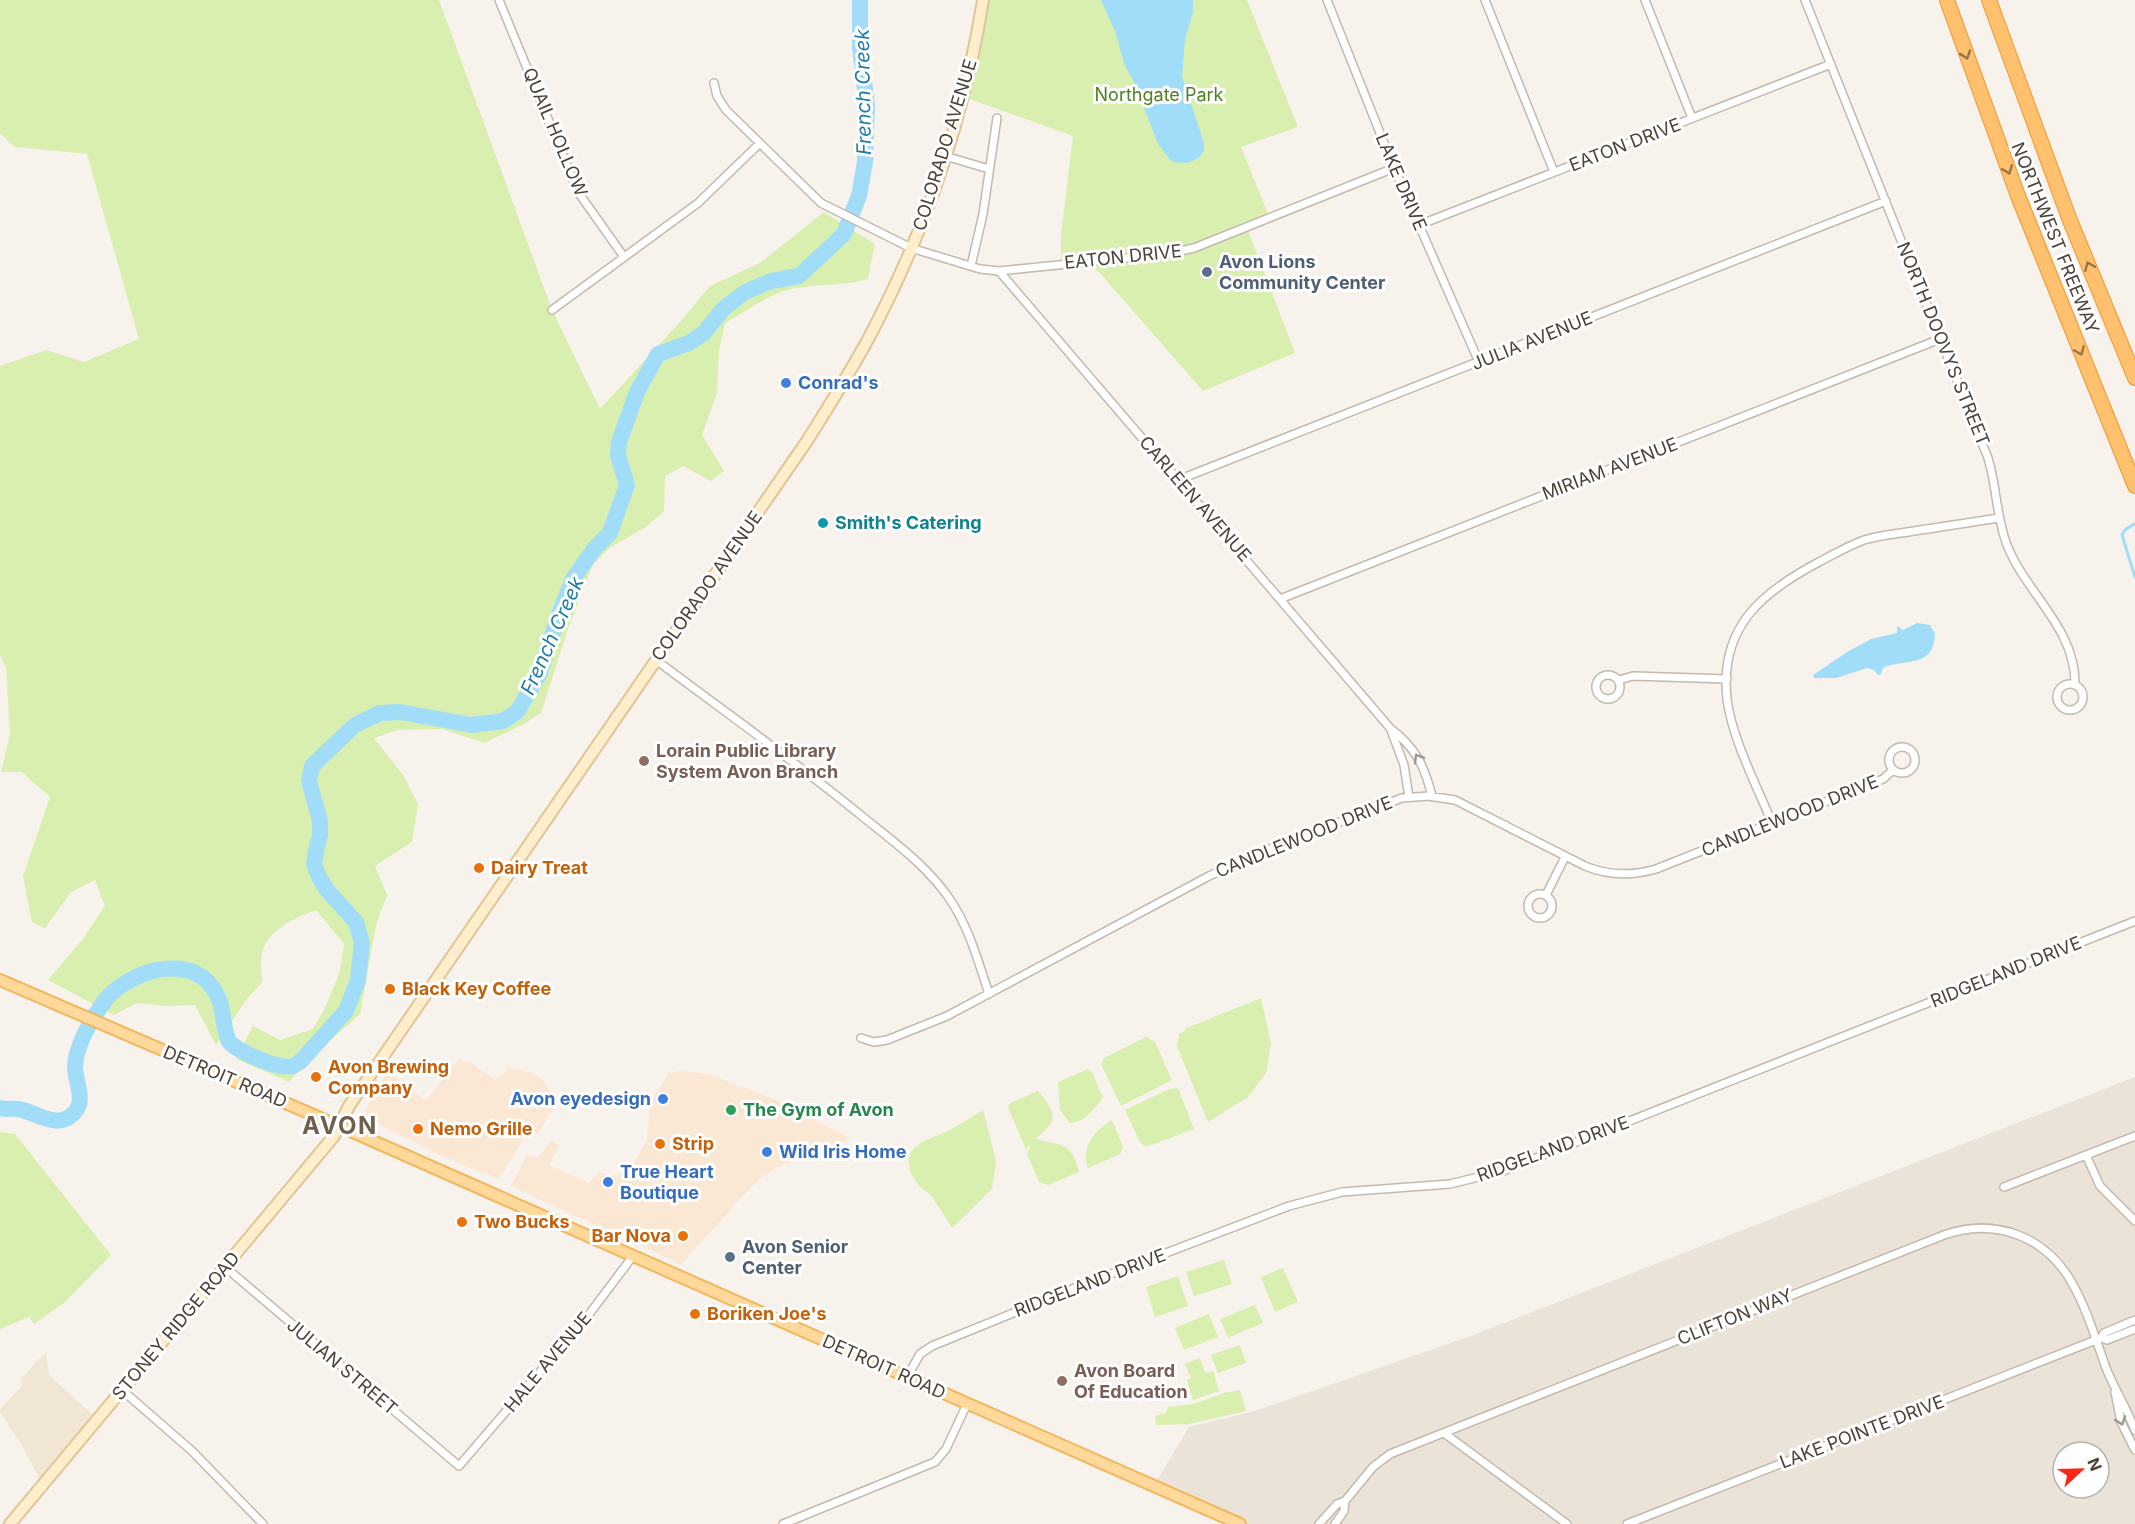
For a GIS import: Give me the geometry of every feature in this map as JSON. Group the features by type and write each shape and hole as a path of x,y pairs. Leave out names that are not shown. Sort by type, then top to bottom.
{"highway":[{"name":"NORTHWEST FREEWAY","path":"1947,0 2018,196 2135,486"},
{"name":"NORTHWEST FREEWAY","path":"1989,0 2061,197 2135,378"}],"main road":[{"name":"COLORADO AVENUE","path":"340,1126 349,1106 822,418 875,327 911,248 945,156 974,51 983,0"},
{"name":"DETROIT ROAD","path":"0,980 340,1126 1239,1524"},
{"name":"STONEY RIDGE ROAD","path":"10,1524 311,1165 340,1126"}],"street":[{"name":"QUAIL HOLLOW","path":"499,0 578,192 624,256"},
{"name":"LAKE DRIVE","path":"1327,0 1394,168 1479,362"},
{"path":"1485,0 1554,172"},
{"path":"1645,0 1692,118"},
{"name":"NORTH DOOVYS STREET","path":"1805,0 1990,466 2005,540 2012,556 2060,630 2071,659 2075,685"},
{"name":"EATON DRIVE","path":"1419,225 1831,64"},
{"name":"EATON DRIVE","path":"714,83 717,96 723,106 759,144 812,195 838,213 911,248 971,266 999,271 1167,254 1194,248 1394,168"},
{"path":"971,266 980,229 996,118"},
{"path":"552,310 702,200 759,144"},
{"path":"945,156 989,169"},
{"name":"JULIA AVENUE","path":"1178,480 1886,201"},
{"name":"CARLEEN AVENUE","path":"999,271 1390,728 1407,742 1416,753 1425,771 1432,796"},
{"name":"MIRIAM AVENUE","path":"1280,598 1940,339"},
{"path":"1772,823 1731,722 1727,701 1726,679 1732,648 1746,619 1763,597 1786,579 1863,541 2000,518"},
{"path":"656,660 824,784 928,872 960,915 968,931 989,994"},
{"path":"1619,680 1633,676 1726,679"},
{"name":"CARLEEN AVENUE","path":"1390,728 1404,765 1409,797"},
{"name":"CANDLEWOOD DRIVE","path":"861,1038 874,1042 897,1036 947,1016 1216,873 1395,800 1432,796 1463,804 1565,857 1601,872 1625,875 1656,869 1883,779 1893,770"},
{"path":"1546,895 1565,857"},
{"name":"RIDGELAND DRIVE","path":"907,1377 921,1354 932,1346 1082,1285 1283,1208 1342,1192 1450,1185 1503,1171 2135,921"},
{"path":"2004,1187 2135,1136"},
{"path":"2086,1155 2100,1186 2135,1221"},
{"name":"CLIFTON WAY","path":"1335,1524 1344,1511 1345,1502 1381,1460 1944,1235 1970,1228 1988,1228 2014,1233 2030,1240 2052,1256 2064,1269 2098,1339 2115,1390"},
{"name":"HALE AVENUE","path":"459,1466 587,1317 633,1256"},
{"name":"JULIAN STREET","path":"225,1268 459,1466"},
{"path":"2098,1339 2104,1333 2135,1320"},
{"path":"2098,1339 2107,1340 2135,1329"},
{"name":"LAKE POINTE DRIVE","path":"1628,1524 2098,1339"},
{"path":"122,1390 187,1447 263,1524"},
{"path":"2115,1390 2135,1430"},
{"path":"2115,1390 2121,1422 2135,1450"},
{"path":"783,1524 935,1462 946,1449 967,1404"},
{"path":"1444,1433 1567,1524"},
{"name":"CLIFTON WAY","path":"1319,1524 1337,1504 1345,1502"}],"shaded area":[{"path":"459,1059 471,1063 496,1080 509,1068 525,1071 541,1078 557,1101 538,1134 529,1130 499,1179 442,1156 368,1119 365,1111 387,1072 426,1101"},
{"path":"681,1070 710,1075 771,1098 851,1138 782,1165 763,1176 735,1203 681,1264 511,1186 527,1155 538,1158 552,1140 559,1146 549,1165 589,1183 599,1172 615,1177 635,1162 647,1139 650,1103 669,1073"},
{"path":"2135,1077 2135,1524 1240,1524 1153,1487 1189,1427 1255,1411 1468,1337"},
{"path":"46,1352 49,1375 94,1416 39,1478 0,1409 22,1386 20,1380"}],"green space":[{"path":"0,0 439,0 552,310 600,409 710,286 760,263 824,212 875,244 868,279 784,291 725,323 719,351 717,393 702,435 724,471 711,481 683,466 665,476 664,511 646,527 611,547 593,564 567,632 541,713 484,743 442,729 398,730 374,738 403,775 418,804 412,842 375,866 387,895 376,925 360,1014 316,1050 289,1082 236,1059 253,1026 280,1040 313,1029 325,1008 340,972 344,944 316,910 283,925 270,937 262,953 262,982 247,999 216,1045 195,1005 166,1006 137,1003 114,1015 48,980 83,939 105,906 95,880 71,892 45,928 32,922 23,876 50,797 22,772 1,772 10,734 6,668 0,655 0,366 46,350 84,362 139,339 87,154 15,147 0,133"},
{"name":"Northgate Park","path":"989,0 1247,0 1298,127 1241,147 1268,214 1245,223 1295,353 1203,391 1099,272 1080,258 1061,259 1061,235 1073,136 967,98"},
{"path":"1261,998 1271,1043 1266,1073 1248,1097 1208,1122 1177,1046 1179,1034 1185,1031 1184,1029"},
{"path":"1146,1037 1155,1042 1172,1080 1121,1106 1101,1064 1104,1058"},
{"path":"1088,1069 1092,1072 1103,1098 1085,1118 1070,1123 1060,1110 1058,1082"},
{"path":"1178,1088 1194,1129 1146,1147 1140,1142 1125,1110 1169,1089"},
{"path":"1038,1091 1050,1106 1052,1120 1036,1139 1069,1150 1079,1172 1048,1185 1039,1182 1027,1154 1031,1144 1026,1150 1008,1107 1010,1103"},
{"path":"983,1110 996,1161 992,1189 952,1228 931,1195 920,1187 909,1170 909,1160 911,1153 921,1143 950,1130"},
{"path":"1112,1120 1123,1147 1120,1154 1088,1168 1086,1153 1091,1140"},
{"path":"0,1132 15,1134 111,1255 64,1303 34,1324 29,1317 0,1329"},
{"path":"1224,1260 1232,1284 1194,1296 1186,1272"},
{"path":"1283,1268 1298,1302 1275,1312 1261,1277"},
{"path":"1178,1276 1188,1306 1155,1317 1146,1287"},
{"path":"1255,1305 1263,1323 1228,1338 1220,1319"},
{"path":"1209,1314 1218,1337 1184,1350 1175,1328"},
{"path":"1240,1345 1246,1363 1218,1373 1211,1355"},
{"path":"1200,1358 1205,1373 1213,1371 1219,1391 1193,1400 1187,1380 1191,1378 1185,1364"},
{"path":"1240,1390 1246,1411 1189,1424 1156,1425 1155,1416 1166,1413 1168,1407 1194,1404"}],"water":[{"path":"1101,0 1193,0 1193,12 1185,40 1182,76 1204,143 1204,151 1198,158 1185,163 1171,161 1158,144 1134,82 1125,66 1116,34"},
{"path":"1917,623 1930,625 1935,634 1933,645 1924,658 1891,665 1883,668 1881,674 1878,675 1874,670 1867,668 1836,678 1814,678 1813,675 1871,639 1897,633 1897,626 1903,630"}],"waterway":[{"name":"French Creek","path":"0,1108 18,1109 54,1120 67,1118 74,1113 80,1102 75,1071 76,1057 86,1030 106,999 116,989 150,972 177,969 203,977 220,1002 229,1042 250,1055 286,1067 300,1062 346,1011 358,980 362,943 356,922 327,890 314,864 320,836 320,821 309,781 312,766 355,725 380,713 400,712 472,725 503,721 517,712 540,673 573,579 594,549 610,533 627,485 618,455 619,442 637,392 658,354 689,343 704,333 723,309 745,292 771,281 799,276 844,234 859,196 865,162 867,106 860,48 860,0"},
{"path":"2134,524 2122,535 2135,577"}],"place":[{"name":"Avon Lions Community Center","path":"1207,272"},
{"name":"Conrad's","path":"786,383"},
{"name":"Smith's Catering","path":"823,523"},
{"name":"Lorain Public Library System Avon Branch","path":"644,761"},
{"name":"Dairy Treat","path":"479,868"},
{"name":"Black Key Coffee","path":"390,989"},
{"name":"Avon Brewing Company","path":"316,1077"},
{"name":"Avon eyedesign","path":"663,1099"},
{"name":"The Gym of Avon","path":"731,1110"},
{"name":"Nemo Grille","path":"418,1129"},
{"name":"Strip","path":"660,1144"},
{"name":"Wild Iris Home","path":"767,1152"},
{"name":"True Heart Boutique","path":"608,1182"},
{"name":"Two Bucks","path":"462,1222"},
{"name":"Bar Nova","path":"683,1236"},
{"name":"Avon Senior Center","path":"730,1257"},
{"name":"Boriken Joe's","path":"695,1314"},
{"name":"Avon Board Of Education","path":"1062,1381"}],"district":[{"name":"AVON","path":"340,1126"}]}
